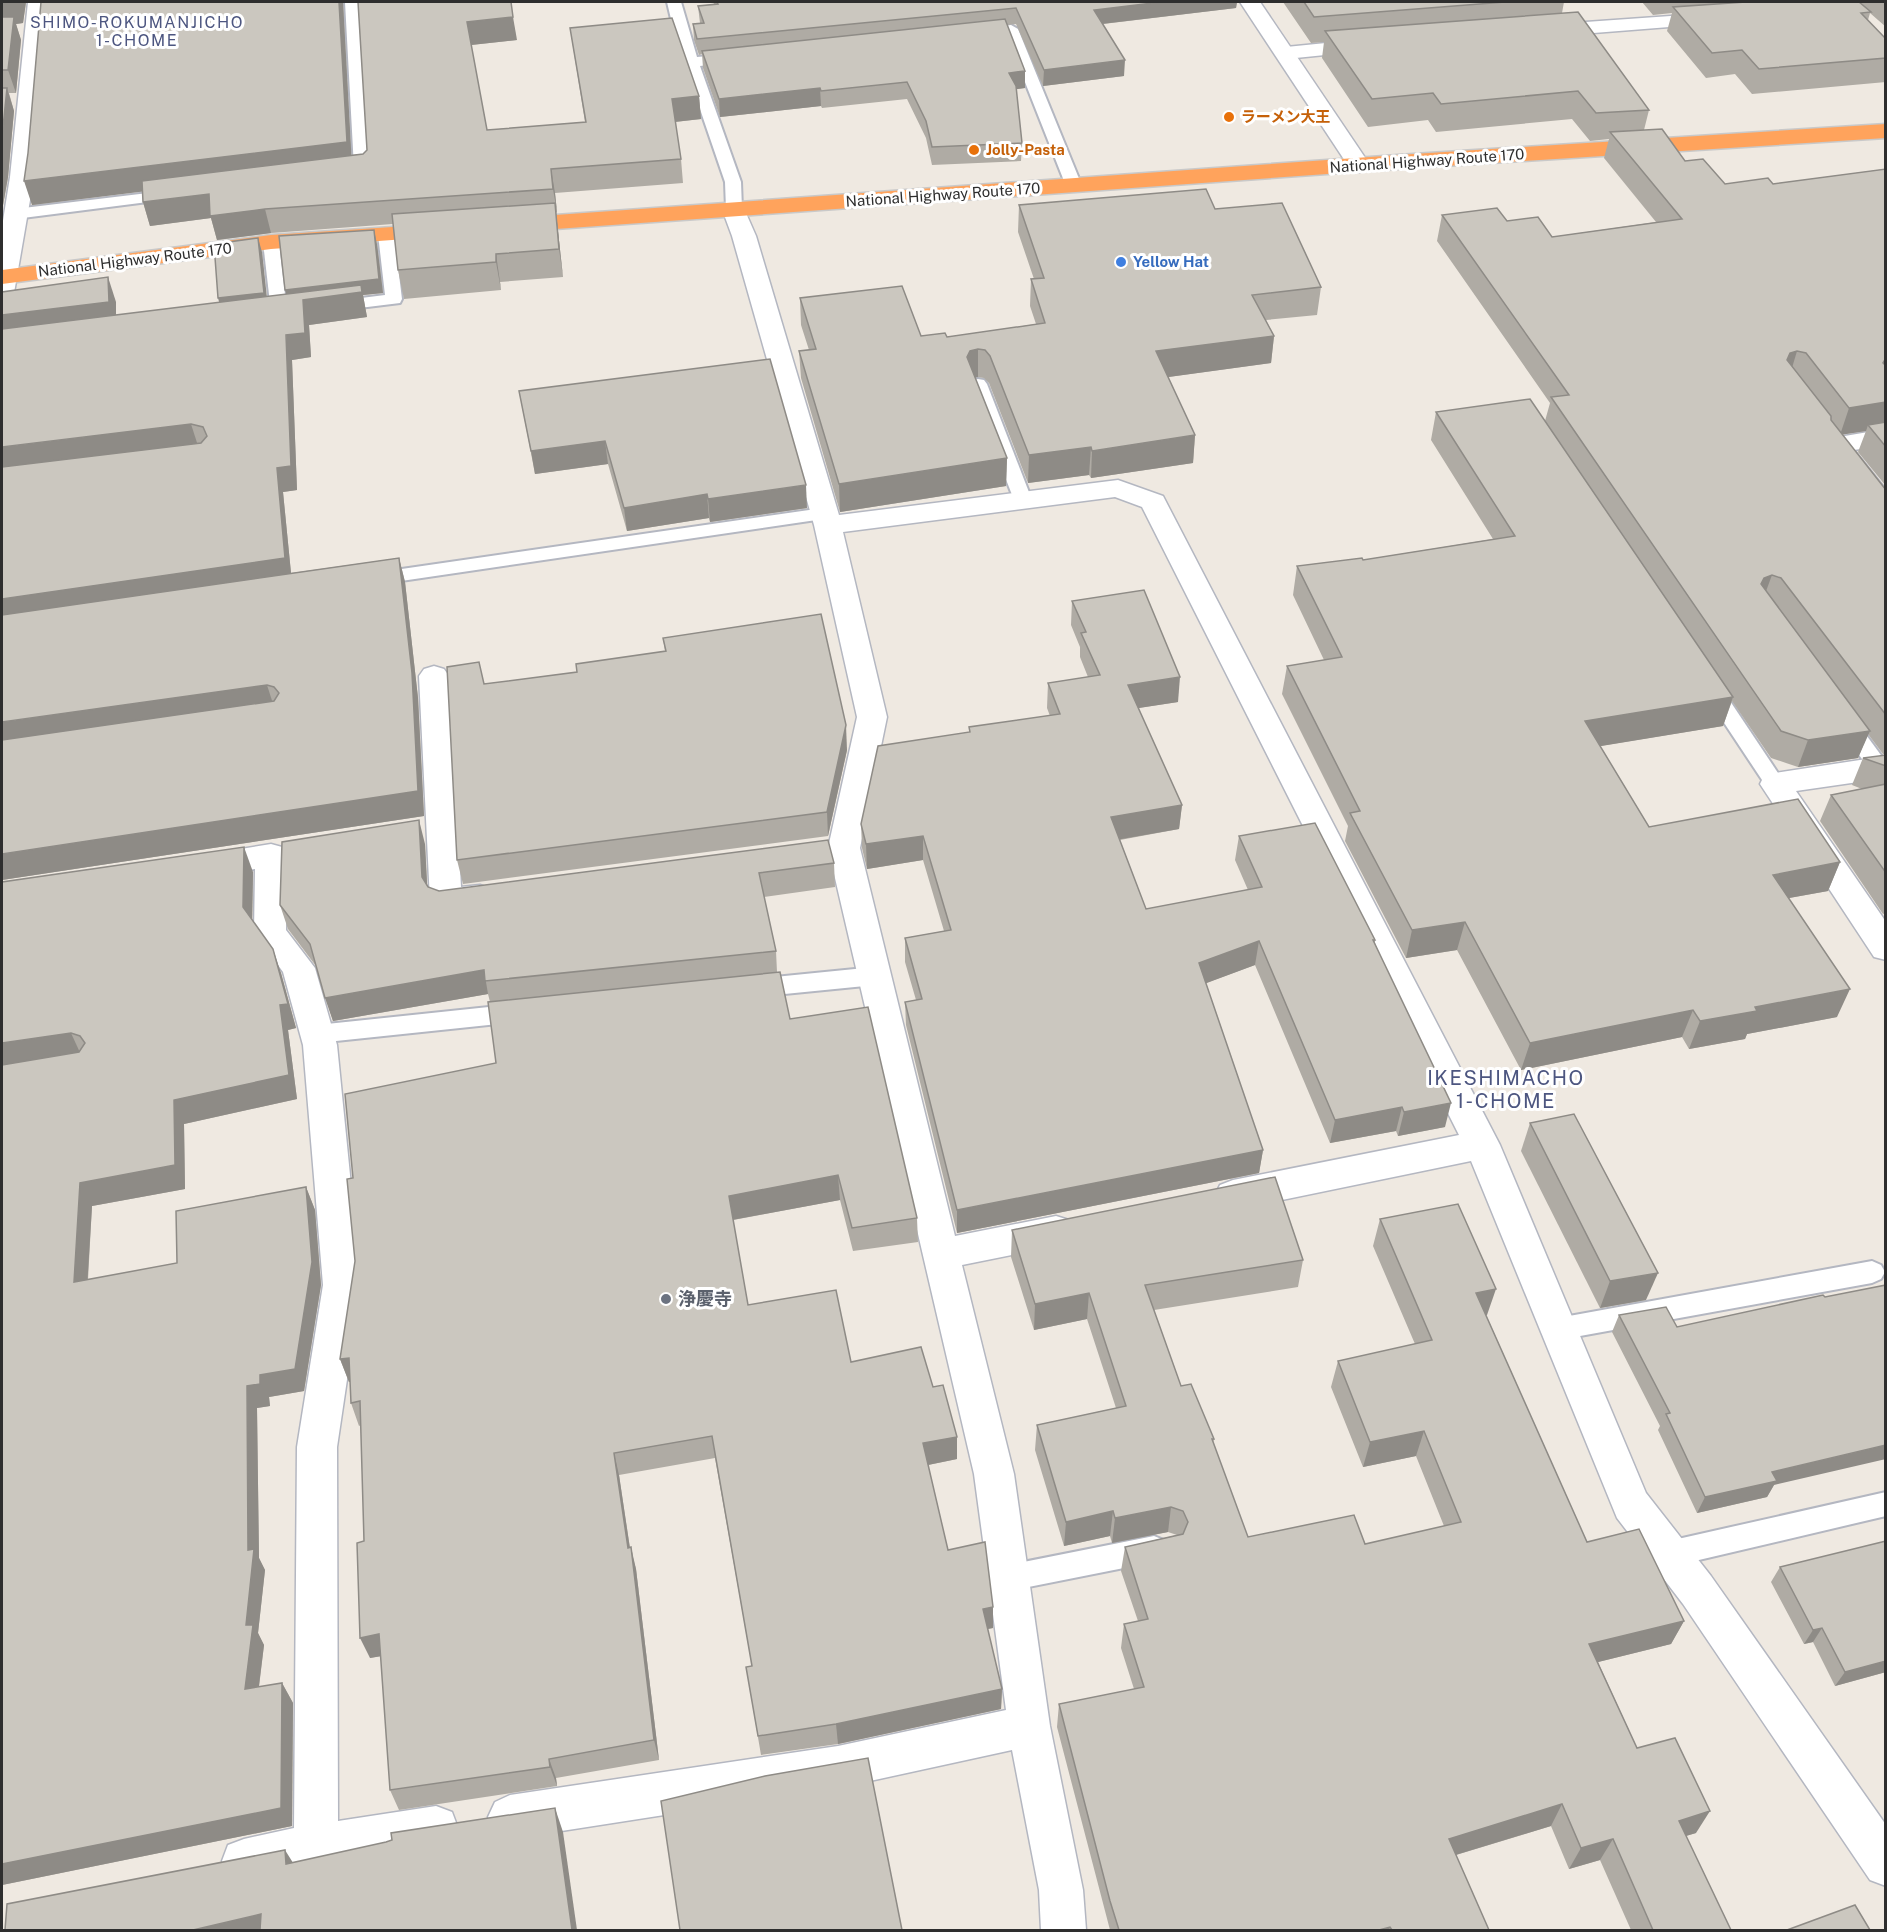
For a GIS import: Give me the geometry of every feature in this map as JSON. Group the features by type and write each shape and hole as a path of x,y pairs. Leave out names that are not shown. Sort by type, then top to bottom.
{"highway":[{"name":"National Highway Route 170","path":"494,226 1359,165 1886,131"},
{"name":"National Highway Route 170","path":"2,282 271,242 458,229"}],"street":[{"path":"2,282 15,214 12,178 20,102 36,31 38,2"},
{"path":"1250,2 1359,165"},
{"path":"1519,33 1738,17"},
{"path":"13,32 36,31"},
{"path":"1286,53 1382,44"},
{"path":"734,209 744,236 825,519 872,717 832,849 875,976 994,1474 1029,1726 1061,1890 1064,1930"},
{"path":"1886,437 1830,437 1886,509"},
{"path":"825,519 1023,500 1118,488 1153,502 1482,1144 1631,1505 1697,1590 1886,1864"},
{"path":"434,676 430,829 446,901 505,893"},
{"path":"1881,773 1775,784 1886,948"},
{"path":"165,870 282,853 270,933 298,968 317,1034 342,1285 317,1447 316,1846"},
{"path":"1200,1202 1482,1144"},
{"path":"942,1254 1083,1225"},
{"path":"212,1867 316,1846 838,1767 1029,1726"}],"lane":[{"path":"339,175 362,172 352,2"},
{"path":"674,2 691,62 733,182 734,209"},
{"path":"963,34 1011,29 1074,186"},
{"path":"691,62 750,56"},
{"path":"15,214 189,193"},
{"path":"313,308 394,298 386,234"},
{"path":"271,242 279,312"},
{"path":"978,384 1023,500"},
{"path":"352,582 825,519"},
{"path":"1702,675 1775,784"},
{"path":"1832,703 1881,773"},
{"path":"732,991 875,976"},
{"path":"317,1034 542,1010"},
{"path":"1558,1329 1872,1272"},
{"path":"1669,1554 1886,1504"},
{"path":"1008,1578 1168,1546"}],"building":[{"path":"41,2 339,2 347,142 24,181"},
{"path":"358,2 511,2 513,17 467,22 487,130 586,122 570,28 672,18 699,96 672,99 681,159 551,169 553,189 265,209 210,216 209,194 143,202 142,181 363,154 367,150"},
{"path":"717,2 1161,2 1094,10 1125,60 1044,70 1016,8 697,39 693,24 704,23 698,6 718,4"},
{"path":"1304,2 1505,2 1314,17"},
{"path":"1746,2 1859,2 1871,12 1861,13 1886,39 1886,58 1759,69 1742,50 1712,53 1673,7"},
{"path":"1578,12 1649,110 1596,113 1578,91 1441,104 1433,93 1372,99 1325,31"},
{"path":"2,17 14,17 8,70 2,70"},
{"path":"1005,19 1025,71 1009,73 1016,86 1022,143 932,147 926,121 907,82 821,91 820,88 719,99 702,51"},
{"path":"2,88 7,88 2,137"},
{"path":"1662,129 1685,161 1703,159 1725,184 1768,178 1773,184 1886,169 1886,358 1883,363 1886,366 1886,402 1849,408 1806,353 1797,351 1790,353 1787,360 1886,490 1886,715 1781,578 1772,575 1764,578 1761,584 1870,731 1808,740 1781,731 1551,397 1569,395 1442,215 1497,208 1507,221 1538,217 1552,237 1682,219 1610,132"},
{"path":"1206,189 1215,209 1282,203 1321,287 1252,295 1274,336 1156,351 1195,435 1092,451 1091,447 1029,455 990,356 985,350 978,349 970,351 967,357 1007,458 839,484 799,351 816,349 800,298 902,286 921,336 945,333 947,337 1045,323 1031,279 1044,278 1019,205"},
{"path":"555,203 559,249 496,254 496,262 398,270 392,214"},
{"path":"374,230 379,279 285,290 279,236"},
{"path":"258,238 264,293 218,298 214,244"},
{"path":"108,277 109,302 2,315 2,292"},
{"path":"361,285 362,292 303,300 305,333 286,335 291,466 277,468 285,558 2,599 2,467 201,443 207,436 203,427 191,424 2,447 2,329"},
{"path":"770,359 806,485 708,499 707,494 624,508 605,441 531,451 519,391"},
{"path":"1530,399 1733,697 1585,721 1649,827 1798,799 1840,862 1773,875 1850,989 1755,1007 1757,1011 1700,1021 1693,1010 1530,1043 1465,922 1412,930 1350,813 1360,811 1287,666 1342,657 1297,566 1362,558 1363,560 1515,536 1436,412"},
{"path":"1886,422 1886,447 1868,425"},
{"path":"399,558 412,673 418,791 2,854 2,740 274,701 279,693 274,687 267,685 2,722 2,615"},
{"path":"1144,590 1180,677 1128,685 1182,805 1111,817 1146,909 1262,887 1239,836 1315,823 1375,940 1373,940 1451,1103 1404,1112 1402,1107 1335,1120 1259,941 1199,963 1263,1150 957,1210 905,1002 922,999 905,938 951,930 923,836 866,844 861,824 878,746 970,732 969,727 1060,714 1048,683 1100,675 1081,633 1086,632 1072,601"},
{"path":"821,614 846,725 827,812 457,860 447,667 479,662 484,684 577,672 576,664 666,651 663,638"},
{"path":"1886,755 1886,766 1863,758"},
{"path":"1886,784 1886,873 1831,795"},
{"path":"419,820 422,877 428,887 439,891 828,840 834,863 759,873 776,951 485,981 484,970 325,998 310,944 280,905 282,842"},
{"path":"244,847 243,907 273,949 288,1004 280,1005 289,1075 174,1100 175,1165 80,1183 74,1282 177,1263 176,1211 306,1187 312,1262 295,1369 260,1375 260,1384 247,1386 248,1550 254,1549 246,1625 253,1625 245,1689 282,1683 281,1808 2,1864 2,1065 79,1052 85,1043 80,1036 71,1033 2,1043 2,882"},
{"path":"780,972 790,1019 868,1007 917,1218 852,1228 838,1175 729,1196 748,1305 836,1290 851,1362 921,1347 933,1387 943,1385 957,1437 923,1443 948,1550 985,1542 993,1607 983,1609 1002,1689 836,1724 758,1736 746,1667 752,1666 712,1436 614,1453 628,1548 631,1547 654,1740 549,1759 550,1767 390,1790 379,1634 360,1638 357,1543 364,1541 360,1401 351,1403 349,1358 340,1359 355,1261 347,1179 353,1178 345,1094 496,1063 488,1002"},
{"path":"1574,1114 1658,1273 1610,1281 1530,1123"},
{"path":"1275,1177 1303,1260 1145,1285 1181,1386 1191,1384 1214,1439 1212,1439 1248,1537 1354,1515 1365,1544 1461,1522 1424,1431 1370,1442 1338,1361 1432,1340 1380,1219 1458,1204 1496,1289 1476,1293 1587,1542 1639,1529 1684,1621 1589,1644 1637,1748 1675,1738 1710,1811 1679,1821 1731,1930 1653,1930 1613,1839 1581,1848 1562,1804 1449,1839 1489,1930 1392,1930 1390,1927 1379,1930 1119,1930 1059,1704 1144,1687 1124,1624 1148,1619 1125,1547 1183,1534 1188,1522 1183,1511 1171,1507 1115,1518 1113,1511 1066,1522 1037,1425 1126,1406 1089,1293 1035,1304 1012,1230"},
{"path":"1886,1285 1886,1445 1772,1472 1777,1481 1705,1497 1666,1414 1670,1413 1619,1315 1666,1307 1677,1327 1823,1295 1825,1297"},
{"path":"1886,1541 1886,1661 1845,1672 1822,1628 1813,1630 1780,1567"},
{"path":"868,1758 902,1930 680,1930 661,1801 765,1776"},
{"path":"555,1808 572,1930 260,1930 261,1914 193,1930 5,1930 7,1904 285,1850 286,1864 386,1842 392,1840 391,1833"},
{"path":"1855,1905 1870,1930 1787,1930"}],"place":[{"name":"ラーメン大王","path":"1229,117"},
{"name":"Jolly-Pasta","path":"974,150"},
{"name":"Yellow Hat","path":"1121,262"},
{"name":"浄慶寺","path":"666,1299"}],"district":[{"name":"SHIMO-ROKUMANJICHO 1-CHOME","path":"137,31"},
{"name":"IKESHIMACHO 1-CHOME","path":"1506,1090"}]}
